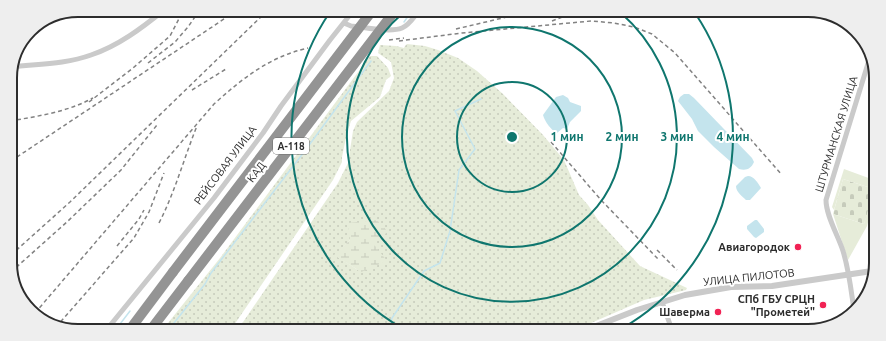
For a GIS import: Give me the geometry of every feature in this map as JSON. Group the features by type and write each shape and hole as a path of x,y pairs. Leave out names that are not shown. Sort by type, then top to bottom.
{"highway":[{"name":"КАД","path":"134,324 367,17"},
{"name":"КАД","path":"155,324 390,17"}],"street":[{"path":"18,66 61,61 91,55 130,36 156,17"},
{"name":"РЕЙСОВАЯ УЛИЦА","path":"111,324 214,198 348,17"},
{"path":"344,23 351,26 394,30 403,28 414,17"},
{"name":"ШТУРМАНСКАЯ УЛИЦА","path":"853,304 849,274 843,252 827,212 826,200 867,66"},
{"name":"УЛИЦА ПИЛОТОВ","path":"602,324 685,295 725,288 772,286 868,272"},
{"path":"662,302 670,324"}],"green space":[{"path":"407,44 425,46 438,50 458,58 477,71 503,94 543,135 564,160 579,195 598,220 640,266 687,288 686,290 644,300 589,324 242,324 338,183 348,163 353,131 357,122 389,91 394,78 391,62 378,53 380,45 404,48","holes":["350,240 358,270 335,255"]},
{"path":"370,56 377,56 388,68 391,76 386,80 380,97 351,121 347,133 342,162 333,180 235,324 167,324 220,258"},
{"path":"844,169 869,178 869,187 843,179 834,210 832,207"},
{"path":"843,179 869,187 869,209 864,224 833,214"},
{"path":"868,210 869,218 867,226 848,260 833,214 864,224"},
{"path":"377,220 388,232 372,242 387,261 359,273 358,270 334,255 350,240 348,223"}],"water":[{"path":"684,94 689,94 694,98 752,158 754,162 750,168 746,170 739,169 698,131 692,119 678,101"},
{"path":"563,95 568,98 570,102 581,106 581,111 570,122 567,129 563,128 557,133 548,126 543,115 556,97"},
{"path":"748,176 754,178 761,188 750,200 746,200 738,192 736,186"},
{"path":"757,220 764,229 764,232 756,238 747,229 747,226"}],"waterway":[{"path":"404,22 408,17"},
{"path":"173,324 205,284 211,273 304,152 371,61"},
{"path":"390,324 392,318 424,271 440,263 450,231 459,170 475,149 455,111 481,99"},
{"path":"120,324 130,311"}],"railway":[{"path":"89,102 133,68 170,36 180,17"},
{"path":"148,63 175,42 195,17"},
{"path":"17,157 227,17"},
{"path":"17,250 70,202 261,17"},
{"path":"456,29 507,17"},
{"path":"552,21 562,17"},
{"path":"399,41 462,33 591,21 634,27 652,34 675,53 782,175"},
{"path":"389,40 404,38"},
{"path":"38,309 214,104 246,77 257,70 281,57 308,48"},
{"path":"192,90 226,69"},
{"path":"17,120 63,110 93,98"},
{"path":"17,266 68,221 121,170 157,125"},
{"path":"159,223 175,187 197,126"},
{"path":"551,142 601,200 659,260"},
{"path":"61,321 134,238 149,212 164,173"},
{"path":"117,246 139,219 144,210"},
{"path":"657,250 677,270"}],"place":[{"name":"Авиагородок","path":"798,247"},
{"name":"СПб ГБУ СРЦН \"Прометей\"","path":"823,305"},
{"name":"Шаверма","path":"718,312"}]}
